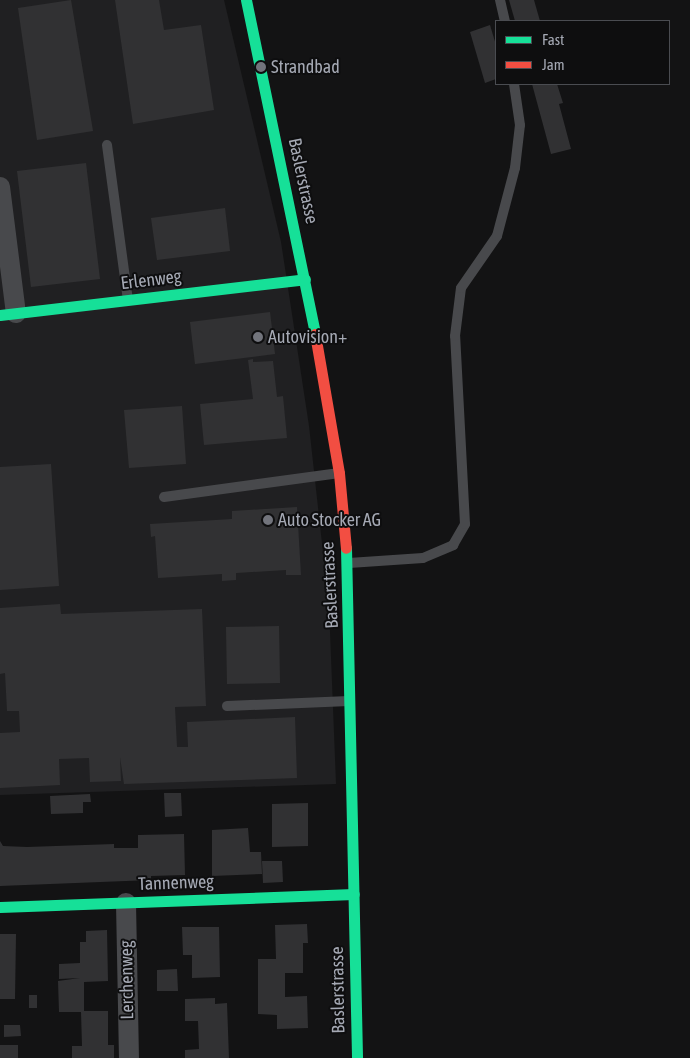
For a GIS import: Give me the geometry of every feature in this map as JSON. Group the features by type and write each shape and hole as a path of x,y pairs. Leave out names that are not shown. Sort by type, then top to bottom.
{"main road":[{"name":"Baslerstrasse","path":"246,0 305,279 339,472 348,563 357,1058"},
{"name":"Erlenweg","path":"8,314 305,279"},
{"name":"Tannenweg","path":"0,907 354,894"}],"street":[{"path":"0,187 8,314"},
{"name":"Lerchenweg","path":"126,903 129,1058"}],"lane":[{"path":"500,0 505,20"},
{"path":"348,563 423,558 453,545 465,524 455,336 462,288 496,236 515,168 520,125 514,85"},
{"path":"107,145 128,300"},
{"path":"164,497 339,472"},
{"path":"228,706 352,701"}],"shaded area":[{"path":"0,0 224,0 281,242 309,426 329,607 336,784 0,795"}],"building":[{"path":"71,0 93,131 37,140 18,8"},
{"path":"115,0 159,0 164,30 201,25 214,110 133,124"},
{"path":"509,0 534,0 540,20 515,20"},
{"path":"490,25 495,42 495,79 485,83 470,32"},
{"path":"532,85 557,85 563,103 559,104 571,149 551,154"},
{"path":"86,163 100,279 31,287 17,171"},
{"path":"225,208 230,251 157,260 151,218"},
{"path":"270,312 275,354 195,364 190,322"},
{"path":"253,359 253,362 273,361 277,397 283,396 287,438 204,445 200,404 253,399 248,360"},
{"path":"182,406 186,464 129,468 124,410"},
{"path":"51,464 59,586 0,590 0,467"},
{"path":"297,507 301,575 286,575 286,570 236,573 236,580 222,581 222,574 158,578 155,536 151,537 150,524 232,519 232,511"},
{"path":"60,604 61,614 202,609 206,706 175,707 177,747 188,747 187,722 295,717 297,778 124,784 120,757 121,781 90,782 89,758 59,759 60,785 0,788 0,733 20,732 19,711 7,711 5,673 0,674 0,608"},
{"path":"279,626 280,683 227,684 226,627"},
{"path":"164,793 181,793 182,816 165,817"},
{"path":"90,794 91,802 83,802 83,813 51,814 50,796"},
{"path":"308,803 308,846 272,847 272,804"},
{"path":"248,828 250,852 261,852 262,874 212,876 212,830"},
{"path":"184,834 185,875 151,876 151,880 0,886 0,841 3,846 114,844 114,848 138,848 138,835"},
{"path":"262,861 282,861 283,882 263,883"},
{"path":"307,924 308,943 303,943 303,973 285,973 285,997 307,996 308,1028 277,1029 277,1015 258,1014 258,959 276,959 275,925"},
{"path":"182,927 219,927 220,977 192,978 192,955 183,955"},
{"path":"107,930 108,981 84,982 84,1011 108,1011 108,1045 114,1045 114,1058 72,1058 72,1046 82,1046 81,1012 59,1012 58,981 80,978 59,979 59,964 80,963 80,942 86,942 86,931"},
{"path":"0,934 16,934 15,999 0,999"},
{"path":"177,969 178,991 157,991 157,970"},
{"path":"29,995 37,995 37,1008 29,1008"},
{"path":"215,998 215,1004 227,1003 229,1058 185,1058 185,1050 199,1049 198,1021 185,1021 185,999"},
{"path":"4,1025 20,1025 21,1036 4,1037"},
{"path":"0,1045 18,1045 18,1058 0,1058"}],"traffic: fast":[{"path":"246,0 315,334"},
{"path":"0,315 305,279"},
{"path":"346,548 357,1058"},
{"path":"0,907 354,894"}],"traffic: jam":[{"path":"315,334 339,473 346,548"}],"place":[{"name":"Strandbad","path":"261,67"},
{"name":"Autovision+","path":"258,337"},
{"name":"Auto Stocker AG","path":"268,520"}]}
